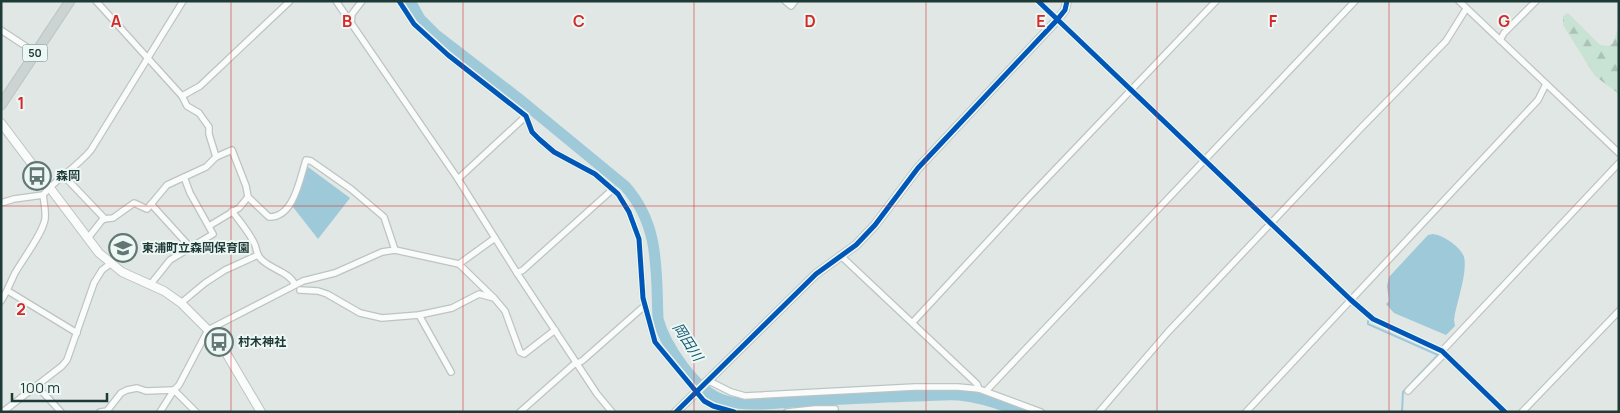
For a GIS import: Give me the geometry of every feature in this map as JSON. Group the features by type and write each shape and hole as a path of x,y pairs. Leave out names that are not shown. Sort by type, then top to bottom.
{"main road":[{"name":"50","path":"1,105 70,1"}],"street":[{"path":"96,1 182,96 187,106 199,113 209,127 209,134 216,157"},
{"path":"1,204 14,199 43,195 83,160 149,60 183,1"},
{"path":"182,96 200,86 290,1"},
{"path":"336,1 458,179 597,394 612,412"},
{"path":"351,24 352,14 362,1"},
{"path":"399,1 414,24 448,55 526,116 532,132 539,139 554,152 595,174 613,189 623,202 636,228 640,247 641,288 656,342 704,401 734,412"},
{"path":"785,1 790,6 795,1"},
{"path":"1038,1 1351,300 1373,319 1443,352 1505,412"},
{"path":"676,412 816,274 856,244 875,225 918,168 1057,20 1065,10 1067,1"},
{"path":"913,322 1027,198 1132,91 1216,1"},
{"path":"986,391 1355,1"},
{"path":"1459,1 1619,153"},
{"path":"1500,40 1504,33 1536,1"},
{"path":"1099,412 1168,332 1446,41 1466,9"},
{"path":"1,30 36,53"},
{"path":"1246,412 1538,100 1546,84"},
{"path":"458,179 526,116"},
{"path":"1,123 99,253 122,272 164,291 181,303 219,341 228,352 261,412"},
{"path":"88,238 99,223 105,219 113,218 134,203 146,209 167,185 206,167 216,157 232,150 246,186 248,197 269,217 282,214 289,206 306,160 311,161 351,189 384,217 395,250"},
{"path":"1408,391 1619,163"},
{"path":"64,176 105,219"},
{"path":"150,285 170,260 213,234 190,193 184,177"},
{"path":"517,273 523,270 613,189"},
{"path":"1,301 8,291 9,284 44,226 46,217 43,195"},
{"path":"208,226 239,208 248,197"},
{"path":"151,204 191,248"},
{"path":"232,211 256,245 256,254 268,266 293,280 295,285"},
{"path":"459,264 495,238"},
{"path":"160,412 178,385 208,330 303,281 335,273 382,252 395,250 459,264 505,311 522,353 527,353 555,330"},
{"path":"840,255 913,322 977,384 979,389"},
{"path":"181,303 205,283 225,270 258,256"},
{"path":"1,407 4,412 62,366 77,333 94,282 102,270 110,264"},
{"path":"300,290 318,291 327,294 368,316 392,318 452,308 478,294 494,298"},
{"path":"8,291 77,333"},
{"path":"520,412 573,365 578,363 645,307"},
{"path":"1522,412 1619,311"},
{"path":"419,315 451,372"},
{"path":"709,381 731,392 745,396 915,387 958,387 986,391 1041,412"},
{"path":"37,386 62,412"},
{"path":"100,412 107,411 121,393 137,388 146,391 174,390 196,412"},
{"path":"787,412 835,409"}],"green space":[{"path":"1568,13 1600,45 1609,46 1613,43 1619,26 1619,94 1595,76 1563,25 1563,16"}],"water":[{"path":"308,167 350,198 318,239 293,207"},
{"path":"1433,234 1451,242 1464,257 1465,264 1455,313 1455,326 1446,335 1394,313 1386,304 1389,301 1387,286 1389,277 1428,235"}],"waterway":[{"name":"岡田川","path":"410,1 420,19 435,34 518,98 625,186 645,216 650,232 656,266 658,319 667,342 692,378 713,395 723,400 744,404 959,395 990,401 1021,412"},
{"path":"1368,321 1368,324 1438,355 1403,392 1402,412"}],"cycle path":[{"path":"399,1 414,24 448,55 526,116 532,132 539,139 554,152 595,174 618,194 629,212 639,239 643,298 655,342 704,401 713,406 734,412"},
{"path":"1038,1 1351,300 1373,319 1442,351 1505,412"},
{"path":"676,412 816,274 856,245 875,225 918,168 1057,20 1065,10 1067,1"}],"place":[{"name":"森岡","path":"37,176"},
{"name":"東浦町立森岡保育園","path":"123,248"},
{"name":"村木神社","path":"219,342"}]}
